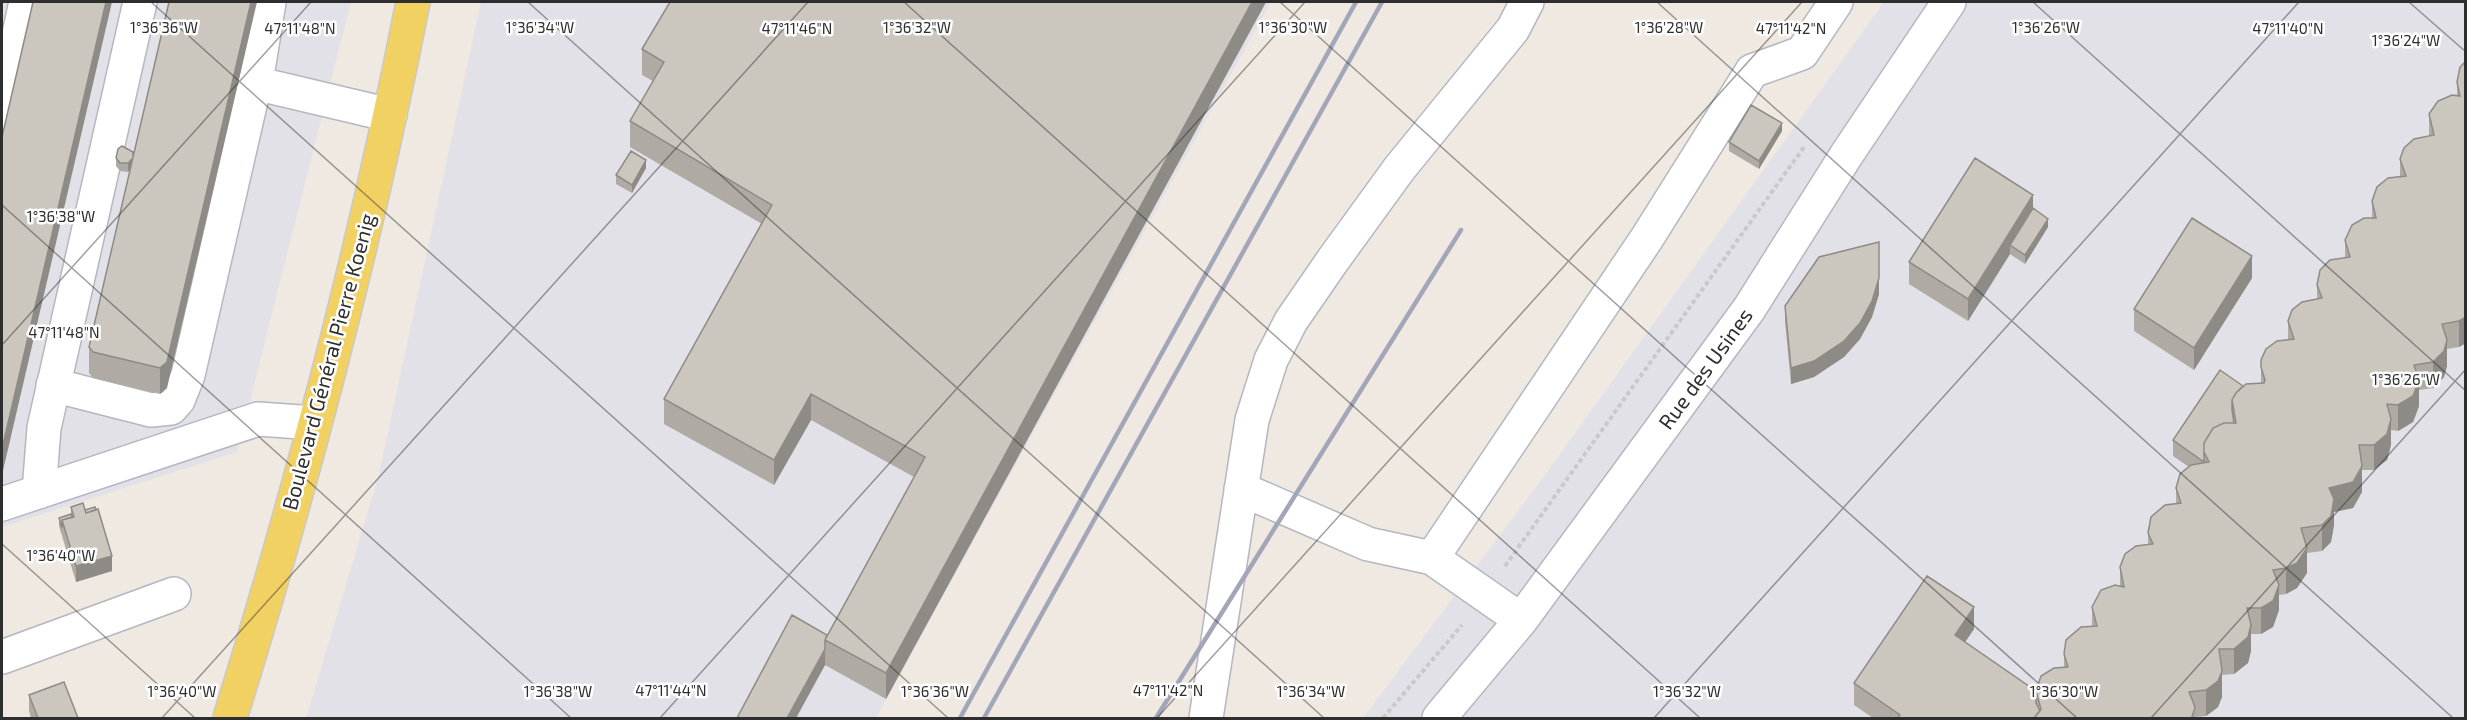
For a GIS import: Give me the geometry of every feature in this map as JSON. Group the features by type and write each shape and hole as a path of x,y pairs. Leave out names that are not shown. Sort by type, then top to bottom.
{"main road":[{"name":"Boulevard Général Pierre Koenig","path":"230,718 315,423 390,116 413,2"}],"street":[{"path":"2,112 26,2"},
{"path":"39,492 44,428 140,2"},
{"path":"53,385 151,410 171,408 178,400 188,375 255,83 269,2"},
{"path":"1206,718 1252,420 1271,360 1291,321 1399,170 1513,29 1527,2"},
{"path":"1432,558 1647,238 1752,71 1802,53 1836,2"},
{"name":"Rue des Usines","path":"1439,718 1521,620 1749,309 1847,154 1949,2"},
{"path":"255,83 390,116"},
{"path":"2,504 258,419 315,423"},
{"path":"1241,489 1368,544 1432,558 1521,620"},
{"path":"2,657 174,594"}],"path":[{"path":"1383,718 1488,595 1509,559 1808,141"}],"shaded area":[{"path":"2,2 351,2 237,452 2,527"},
{"path":"481,2 1271,2 876,718 306,718 378,478"},
{"path":"1884,2 2465,2 2465,718 1363,718 1545,475"}],"building":[{"path":"33,2 106,2 2,449 2,137"},
{"path":"169,2 251,2 167,362 160,368 93,352 89,347"},
{"path":"670,2 1252,2 886,673 825,640 925,457 811,394 774,460 664,399 772,205 630,121 664,62 642,49"},
{"path":"2466,61 2466,317 2459,321 2442,324 2447,340 2444,351 2433,362 2414,365 2419,380 2413,396 2398,405 2387,404 2391,419 2387,434 2374,445 2359,445 2362,466 2353,482 2329,488 2334,499 2331,516 2322,525 2301,528 2307,548 2297,563 2273,570 2279,585 2273,601 2261,608 2247,608 2251,625 2248,637 2234,649 2219,649 2222,671 2218,681 2206,690 2189,692 2195,707 2191,718 2034,718 2041,709 2036,691 2041,676 2054,668 2068,667 2064,654 2066,640 2081,627 2097,626 2092,607 2101,590 2115,585 2124,587 2120,567 2125,554 2136,546 2153,544 2148,533 2151,517 2165,505 2181,503 2176,488 2180,474 2191,465 2209,462 2204,452 2204,443 2213,428 2224,423 2236,423 2232,400 2236,393 2246,384 2264,383 2261,360 2266,349 2277,341 2294,339 2288,321 2292,310 2302,302 2322,298 2317,285 2320,270 2330,260 2350,257 2345,240 2352,225 2364,218 2376,218 2372,201 2377,187 2388,178 2406,176 2400,159 2404,148 2414,139 2434,135 2429,114 2438,101 2452,95 2460,96 2457,82 2460,67"},
{"path":"1751,105 1782,123 1759,161 1729,142"},
{"path":"122,146 133,152 133,158 128,163 120,163 116,158 118,149"},
{"path":"631,151 646,160 632,185 616,175"},
{"path":"1975,158 2033,195 1968,299 1909,262"},
{"path":"2033,208 2048,219 2025,255 2010,245"},
{"path":"2192,218 2252,256 2194,348 2134,309"},
{"path":"1879,242 1879,278 1872,301 1860,323 1844,341 1814,361 1791,368 1785,306 1819,257"},
{"path":"2220,370 2243,386 2232,400 2234,423 2224,423 2213,428 2204,443 2204,462 2173,440"},
{"path":"83,503 86,513 98,509 112,556 76,566 62,520 74,517 71,507"},
{"path":"95,507 96,510 86,513 85,510"},
{"path":"71,514 72,517 62,520 62,528 59,518"},
{"path":"1927,576 1974,607 1955,635 2036,691 2036,703 2040,711 2034,718 1898,718 1900,715 1854,683"},
{"path":"792,615 827,635 825,649 787,718 737,718"},
{"path":"64,682 78,718 38,718 29,695"}],"railway":[{"path":"960,718 1356,2"},
{"path":"984,718 1382,2"},
{"path":"1156,718 1461,230"}]}
